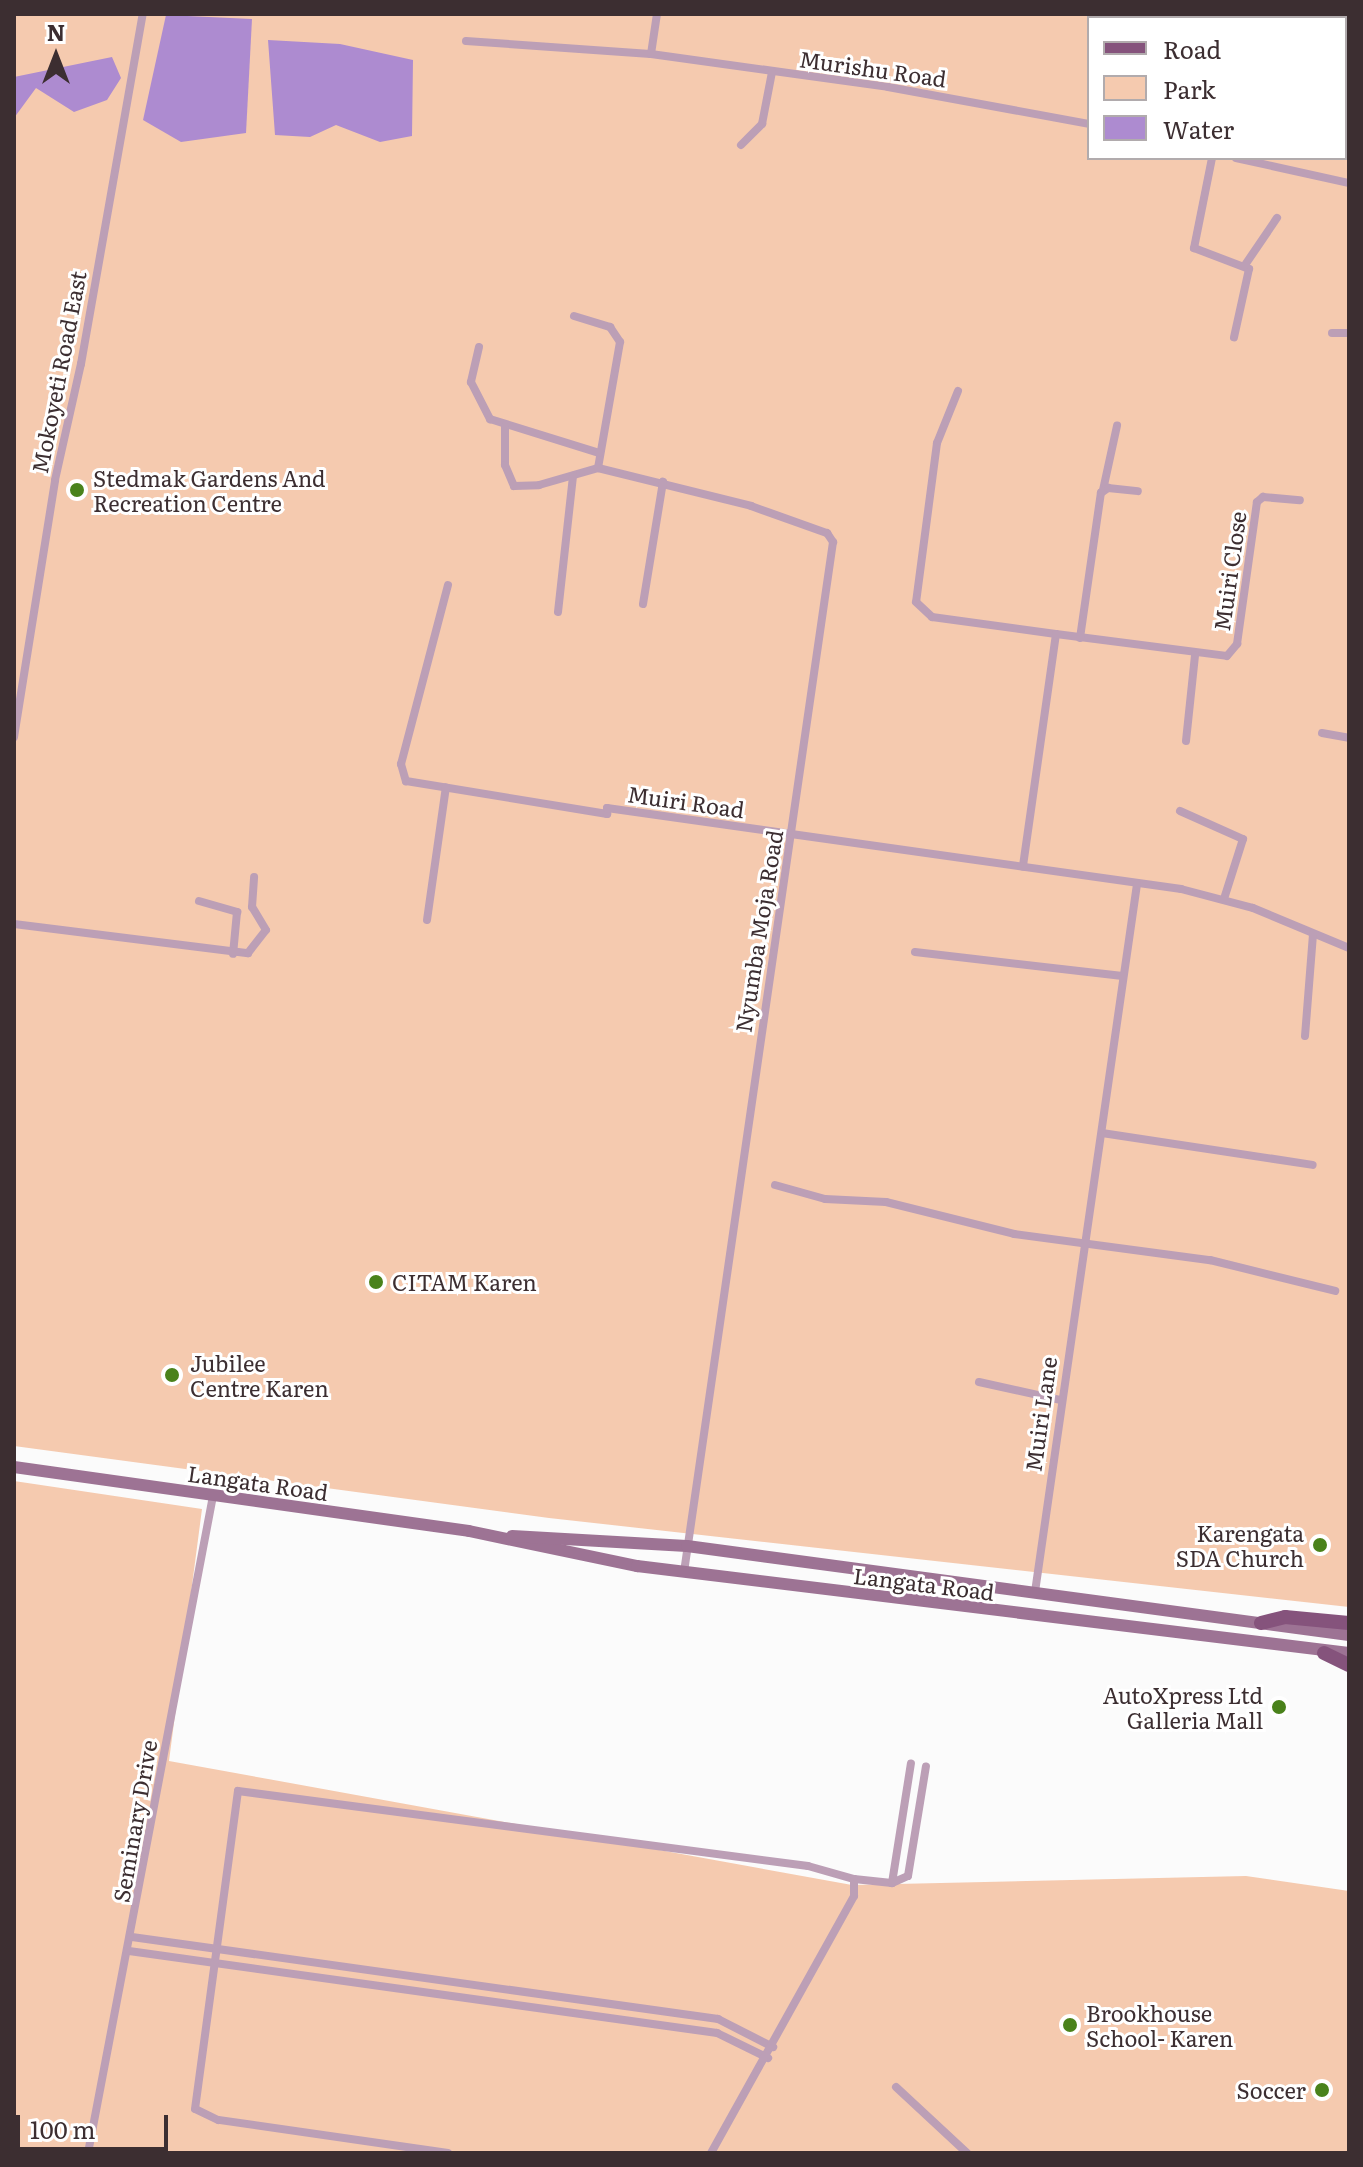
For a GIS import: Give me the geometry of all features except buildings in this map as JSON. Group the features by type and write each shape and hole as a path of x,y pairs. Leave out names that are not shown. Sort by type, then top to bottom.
{"main road":[{"name":"Langata Road","path":"14,1467 497,1536 684,1572 1324,1653 1349,1653"},
{"name":"Langata Road","path":"497,1536 687,1546 1349,1635"},
{"path":"1261,1623 1285,1617 1349,1623"},
{"path":"1324,1653 1349,1665"}],"street":[{"name":"Mokoyeti Road East","path":"14,737 55,480 81,364 143,14"},
{"path":"651,54 657,14"},
{"name":"Murishu Road","path":"466,41 651,54 997,105 1087,124"},
{"path":"741,145 762,124 772,72"},
{"path":"1212,160 1194,248 1245,265 1249,273 1234,337"},
{"path":"1247,160 1349,183"},
{"path":"1245,265 1277,218"},
{"path":"505,427 510,484 539,485 598,468 620,342 610,327 574,316"},
{"path":"1332,333 1349,333"},
{"path":"479,347 472,369 473,387 490,419 505,427 599,453"},
{"name":"Muiri Close","path":"958,391 937,443 916,597 924,614 1195,655 1227,656 1237,644 1257,502 1263,497 1300,500"},
{"path":"1080,638 1103,490 1117,426"},
{"name":"Nyumba Moja Road","path":"598,468 751,506 831,537 684,1572"},
{"path":"558,612 573,476"},
{"path":"643,604 663,482"},
{"path":"1103,490 1138,491"},
{"name":"Muiri Road","path":"448,585 401,764 406,781 607,814 607,808 791,833 1224,899 1349,948"},
{"path":"1023,867 1056,634"},
{"path":"1186,741 1195,655"},
{"path":"1322,733 1349,738"},
{"path":"427,920 446,787"},
{"path":"1180,811 1243,839 1224,899"},
{"path":"14,924 233,954 249,952 266,934 252,907 254,877"},
{"name":"Muiri Lane","path":"1035,1592 1137,884"},
{"path":"199,901 237,912 233,954"},
{"path":"1305,1036 1313,934"},
{"path":"915,952 1123,976"},
{"path":"1102,1133 1313,1165"},
{"path":"775,1185 825,1199 886,1202 1014,1234 1210,1260 1335,1291"},
{"path":"979,1382 1061,1400"},
{"name":"Seminary Drive","path":"88,2153 132,1937 213,1496"},
{"path":"892,1883 911,1763"},
{"path":"448,2153 198,2114 194,2105 234,1799 246,1788 808,1866 854,1879 892,1883 908,1876 926,1766"},
{"path":"711,2153 768,2058 854,1896 854,1879"},
{"path":"132,1937 718,2019 773,2047"},
{"path":"129,1951 717,2033 768,2058"},
{"path":"896,2087 967,2153"}],"green space":[{"path":"14,14 1349,14 1349,1607 549,1518 14,1446"},
{"path":"14,1481 202,1509 169,1761 852,1885 1246,1876 1349,1891 1349,2153 14,2153"}],"water":[{"path":"166,15 252,19 246,133 181,142 143,120"},
{"path":"268,40 340,44 413,60 412,136 380,142 336,125 310,137 275,135"},
{"path":"112,57 121,78 107,100 74,112 36,88 14,118 14,77"}],"place":[{"name":"Stedmak Gardens And Recreation Centre","path":"77,490"},
{"name":"CITAM Karen","path":"376,1282"},
{"name":"Jubilee Centre Karen","path":"172,1375"},
{"name":"Karengata SDA Church","path":"1320,1545"},
{"name":"AutoXpress Ltd Galleria Mall","path":"1279,1707"},
{"name":"Brookhouse School- Karen","path":"1070,2025"},
{"name":"Soccer","path":"1322,2090"}]}
